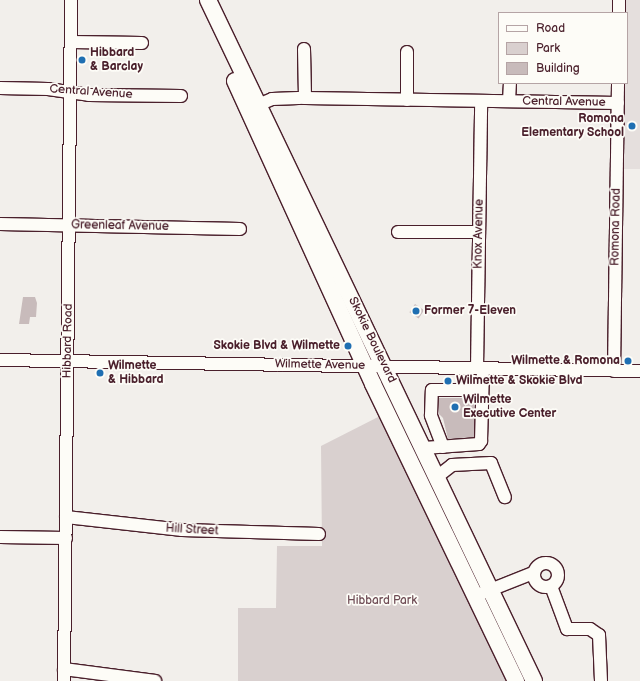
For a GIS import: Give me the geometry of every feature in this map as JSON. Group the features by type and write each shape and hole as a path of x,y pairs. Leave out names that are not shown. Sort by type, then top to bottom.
{"main road":[{"name":"Skokie Boulevard","path":"197,0 385,367 534,681"},
{"name":"Skokie Boulevard","path":"208,0 366,366 516,681"}],"street":[{"name":"Hibbard Road","path":"64,681 71,0"},
{"path":"619,0 619,12"},
{"path":"71,42 142,43"},
{"path":"304,49 305,98"},
{"path":"407,52 407,100"},
{"name":"Central Avenue","path":"509,101 510,84"},
{"name":"Romona Road","path":"614,371 618,84"},
{"name":"Central Avenue","path":"0,88 70,92 89,95 181,96"},
{"name":"Central Avenue","path":"253,107 272,100 305,98 618,103"},
{"name":"Knox Avenue","path":"442,447 479,444 481,441 482,390 480,368 479,232 480,101"},
{"name":"Greenleaf Avenue","path":"0,224 240,229"},
{"path":"398,232 479,232"},
{"name":"Wilmette Avenue","path":"0,360 640,371"},
{"path":"424,448 442,447 431,415 432,390 482,390"},
{"path":"438,476 452,465 491,463 505,497"},
{"name":"Hill Street","path":"66,517 182,530 319,534"},
{"path":"0,536 66,538"},
{"path":"475,596 533,573 540,563 547,562 555,566 558,576 551,586"},
{"path":"533,573 538,585 551,586"},
{"path":"551,586 568,629 590,629 599,635 601,681"},
{"path":"64,669 155,681"}],"shaded area":[{"name":"Romona Elementary School","path":"625,0 640,0 640,169 624,169 624,84 628,84 628,12 625,12"}],"green space":[{"name":"Hibbard Park","path":"382,415 510,681 238,681 238,608 276,608 277,546 322,546 321,446"}],"building":[{"path":"23,297 35,297 37,303 36,317 30,317 29,324 19,324"},
{"name":"Former 7-Eleven","path":"415,304 424,310 419,318 409,312"},
{"name":"Wilmette Executive Center","path":"439,398 475,398 474,437 448,439 443,418 439,414"}],"place":[{"name":"Hibbard & Barclay","path":"82,60"},
{"name":"Romona Elementary School","path":"632,126"},
{"name":"Former 7-Eleven","path":"416,311"},
{"name":"Skokie Blvd & Wilmette","path":"348,346"},
{"name":"Wilmette & Romona","path":"628,361"},
{"name":"Wilmette & Hibbard","path":"100,373"},
{"name":"Wilmette & Skokie Blvd","path":"448,381"},
{"name":"Wilmette Executive Center","path":"455,407"}]}
